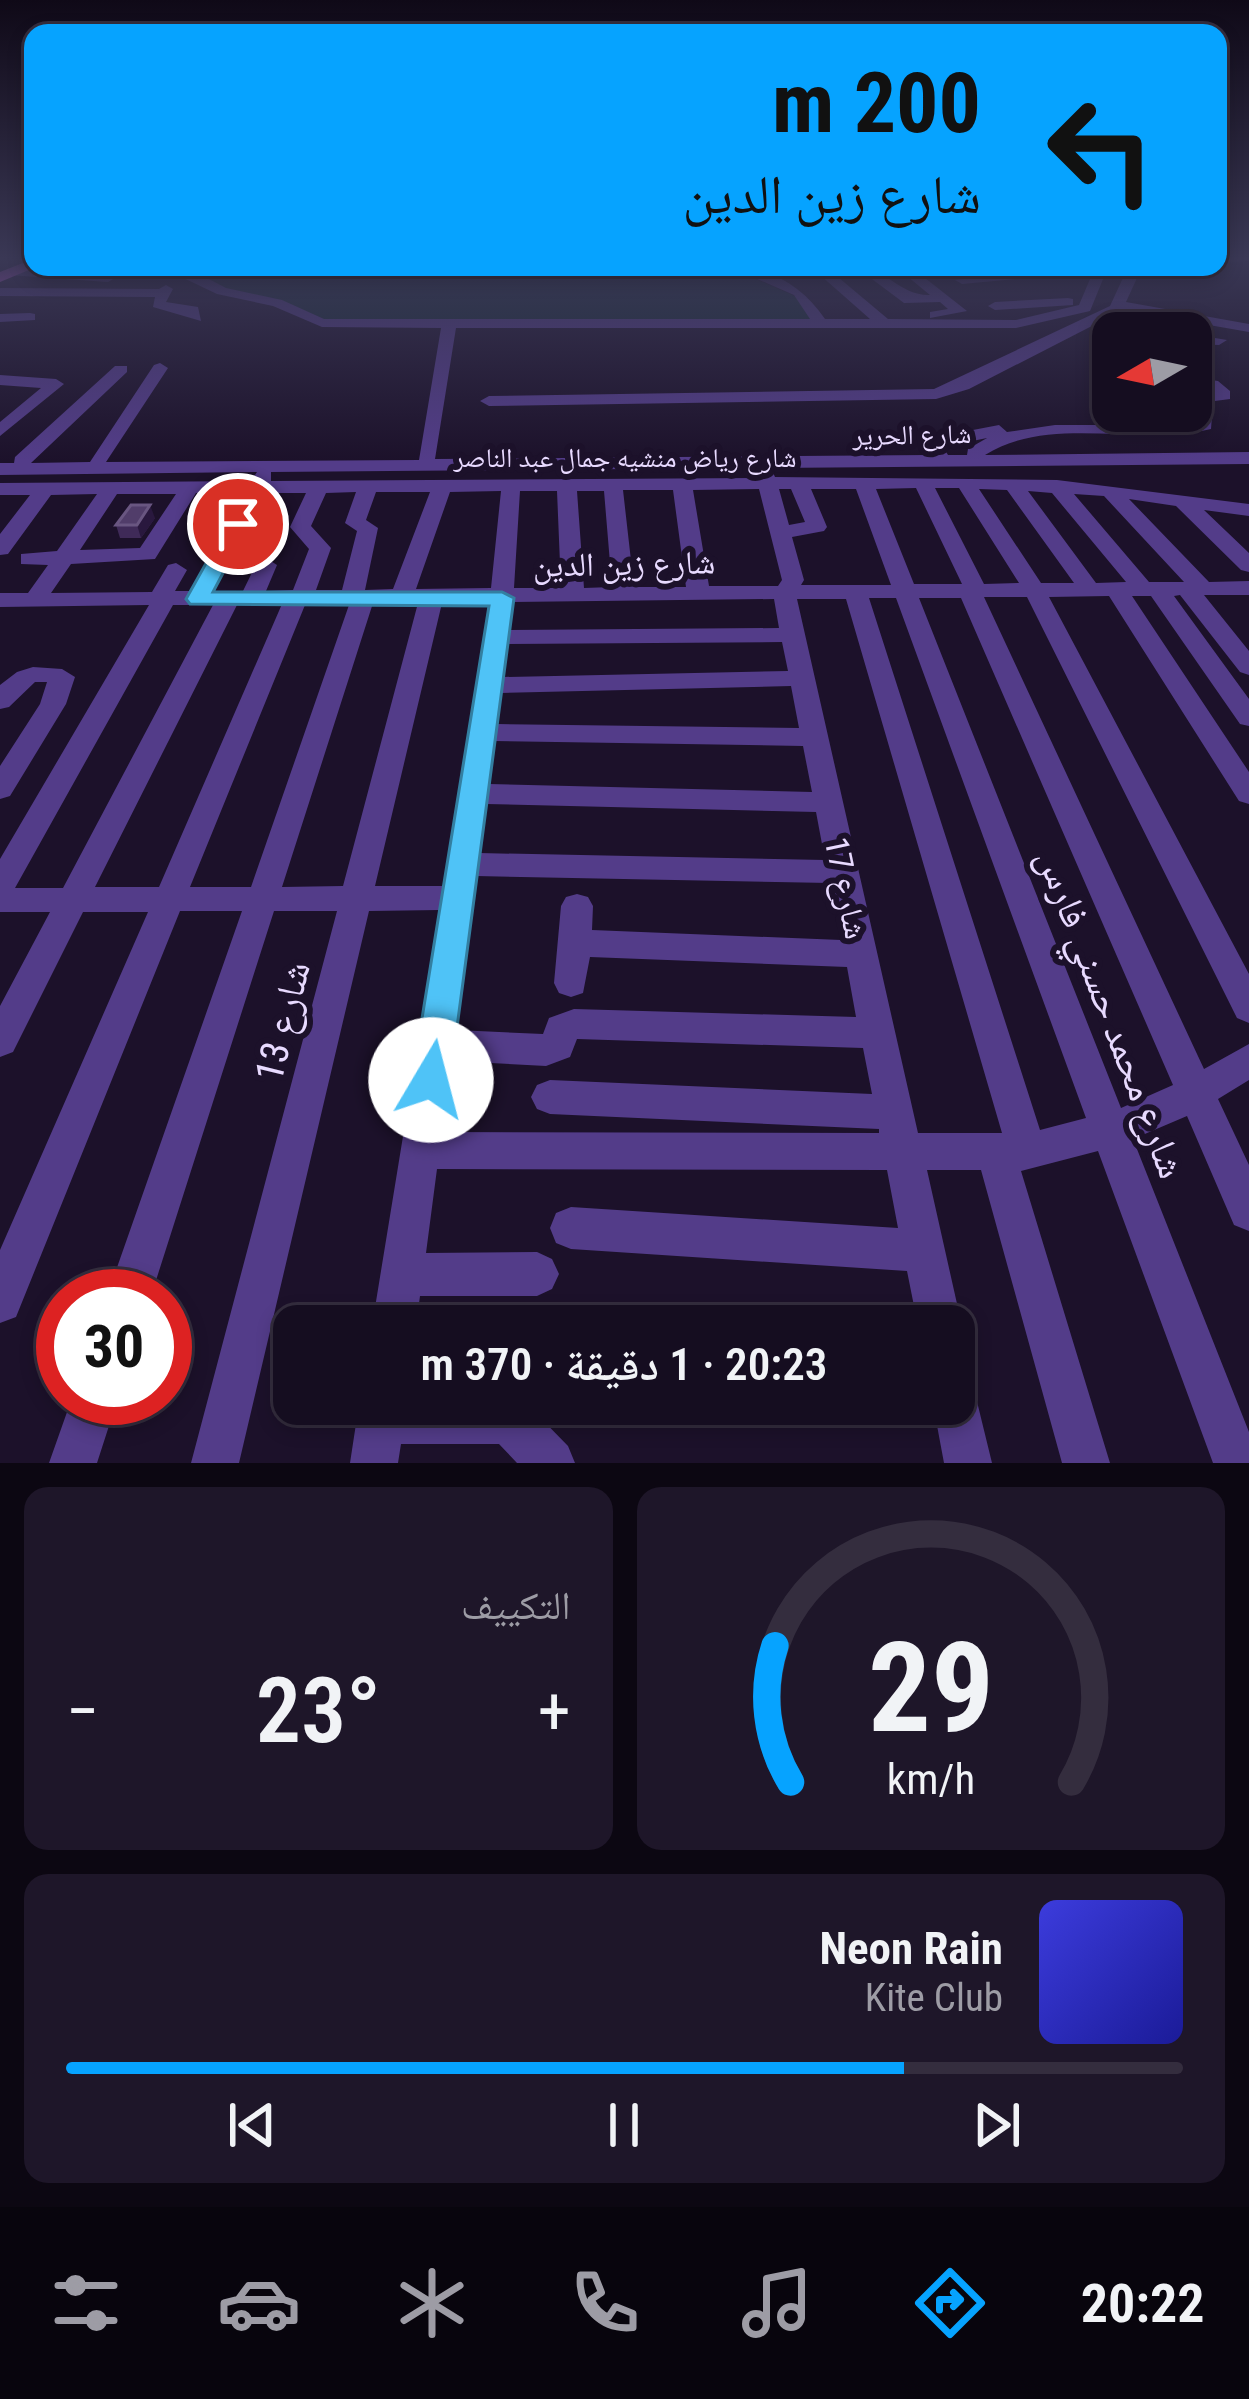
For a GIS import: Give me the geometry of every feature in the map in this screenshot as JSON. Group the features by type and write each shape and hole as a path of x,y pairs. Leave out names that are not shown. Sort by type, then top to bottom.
{"street":[{"path":"416,470 449,324"},
{"path":"489,401 936,394 963,386 1083,324"},
{"path":"1212,341 1219,340"},
{"path":"22,461 113,376 155,375 98,460"},
{"path":"0,394 10,381 56,384 0,431"},
{"path":"940,457 937,442 1092,414"},
{"path":"976,453 994,442 1047,432 1092,431"},
{"name":"شارع الحرير","path":"0,465 45,482 511,469 537,461 772,472 976,453 1249,454"},
{"name":"شارع الحرير","path":"940,457 1249,454"},
{"name":"شارع الحرير","path":"0,465 98,460 471,475"},
{"path":"397,1305 497,637 511,469"},
{"name":"شارع رياض منشيه جمال عبد الناصر","path":"0,489 45,482 111,488 190,487 264,477 319,486 369,485 416,470 442,485 511,469 567,485 682,485 772,472 864,484 965,482 1110,490 1249,510"},
{"name":"شارع 17","path":"772,472 794,580 784,593 936,1305"},
{"path":"0,1041 226,599 264,477"},
{"path":"0,549 45,482"},
{"path":"965,482 1035,591 1248,1005"},
{"path":"923,483 1249,1211"},
{"name":"شارع محمد حسني فارس","path":"864,484 1237,1463"},
{"path":"1012,484 1055,543 1127,590 1249,718"},
{"path":"138,1269 263,899 357,599 368,528 355,523 369,485"},
{"name":"شارع 13","path":"215,1463 356,898 416,599 412,560 427,536 442,485"},
{"path":"567,485 573,597"},
{"path":"613,485 624,596"},
{"path":"682,485 699,595"},
{"path":"0,1301 320,548 300,527 319,486"},
{"path":"1057,486 1102,540 1249,794"},
{"path":"29,559 148,553 190,487"},
{"path":"35,600 111,488"},
{"path":"1110,490 1196,590 1249,668"},
{"path":"1184,501 1249,583"},
{"path":"1055,543 1102,540"},
{"path":"77,600 104,556"},
{"path":"226,599 266,565"},
{"path":"0,886 176,570"},
{"name":"شارع زين الدين","path":"0,600 1196,590 1249,583"},
{"path":"856,592 1012,1152 1087,1463"},
{"path":"497,637 793,635"},
{"path":"0,701 19,677 36,672 62,677 53,704 0,789"},
{"path":"490,685 802,678"},
{"path":"483,732 815,737"},
{"path":"473,794 828,802"},
{"path":"0,900 356,898 460,881 843,872"},
{"path":"571,983 577,906"},
{"path":"574,943 861,955"},
{"path":"436,1046 546,1050 557,1046 562,1029 574,1024 878,1033"},
{"path":"421,1150 1012,1152 1112,1132 1198,1096 1249,1060"},
{"path":"550,1097 894,1112"},
{"path":"571,1228 924,1251"},
{"path":"402,1276 537,1274"},
{"path":"379,1429 509,1420 551,1463"},
{"path":"73,1463 86,1425"},
{"path":"960,1425 968,1463"}],"building":[{"path":"131,505 150,505 137,525 116,525"}],"route":[{"path":"238,524 198,599 502,598 431,1080"}]}
